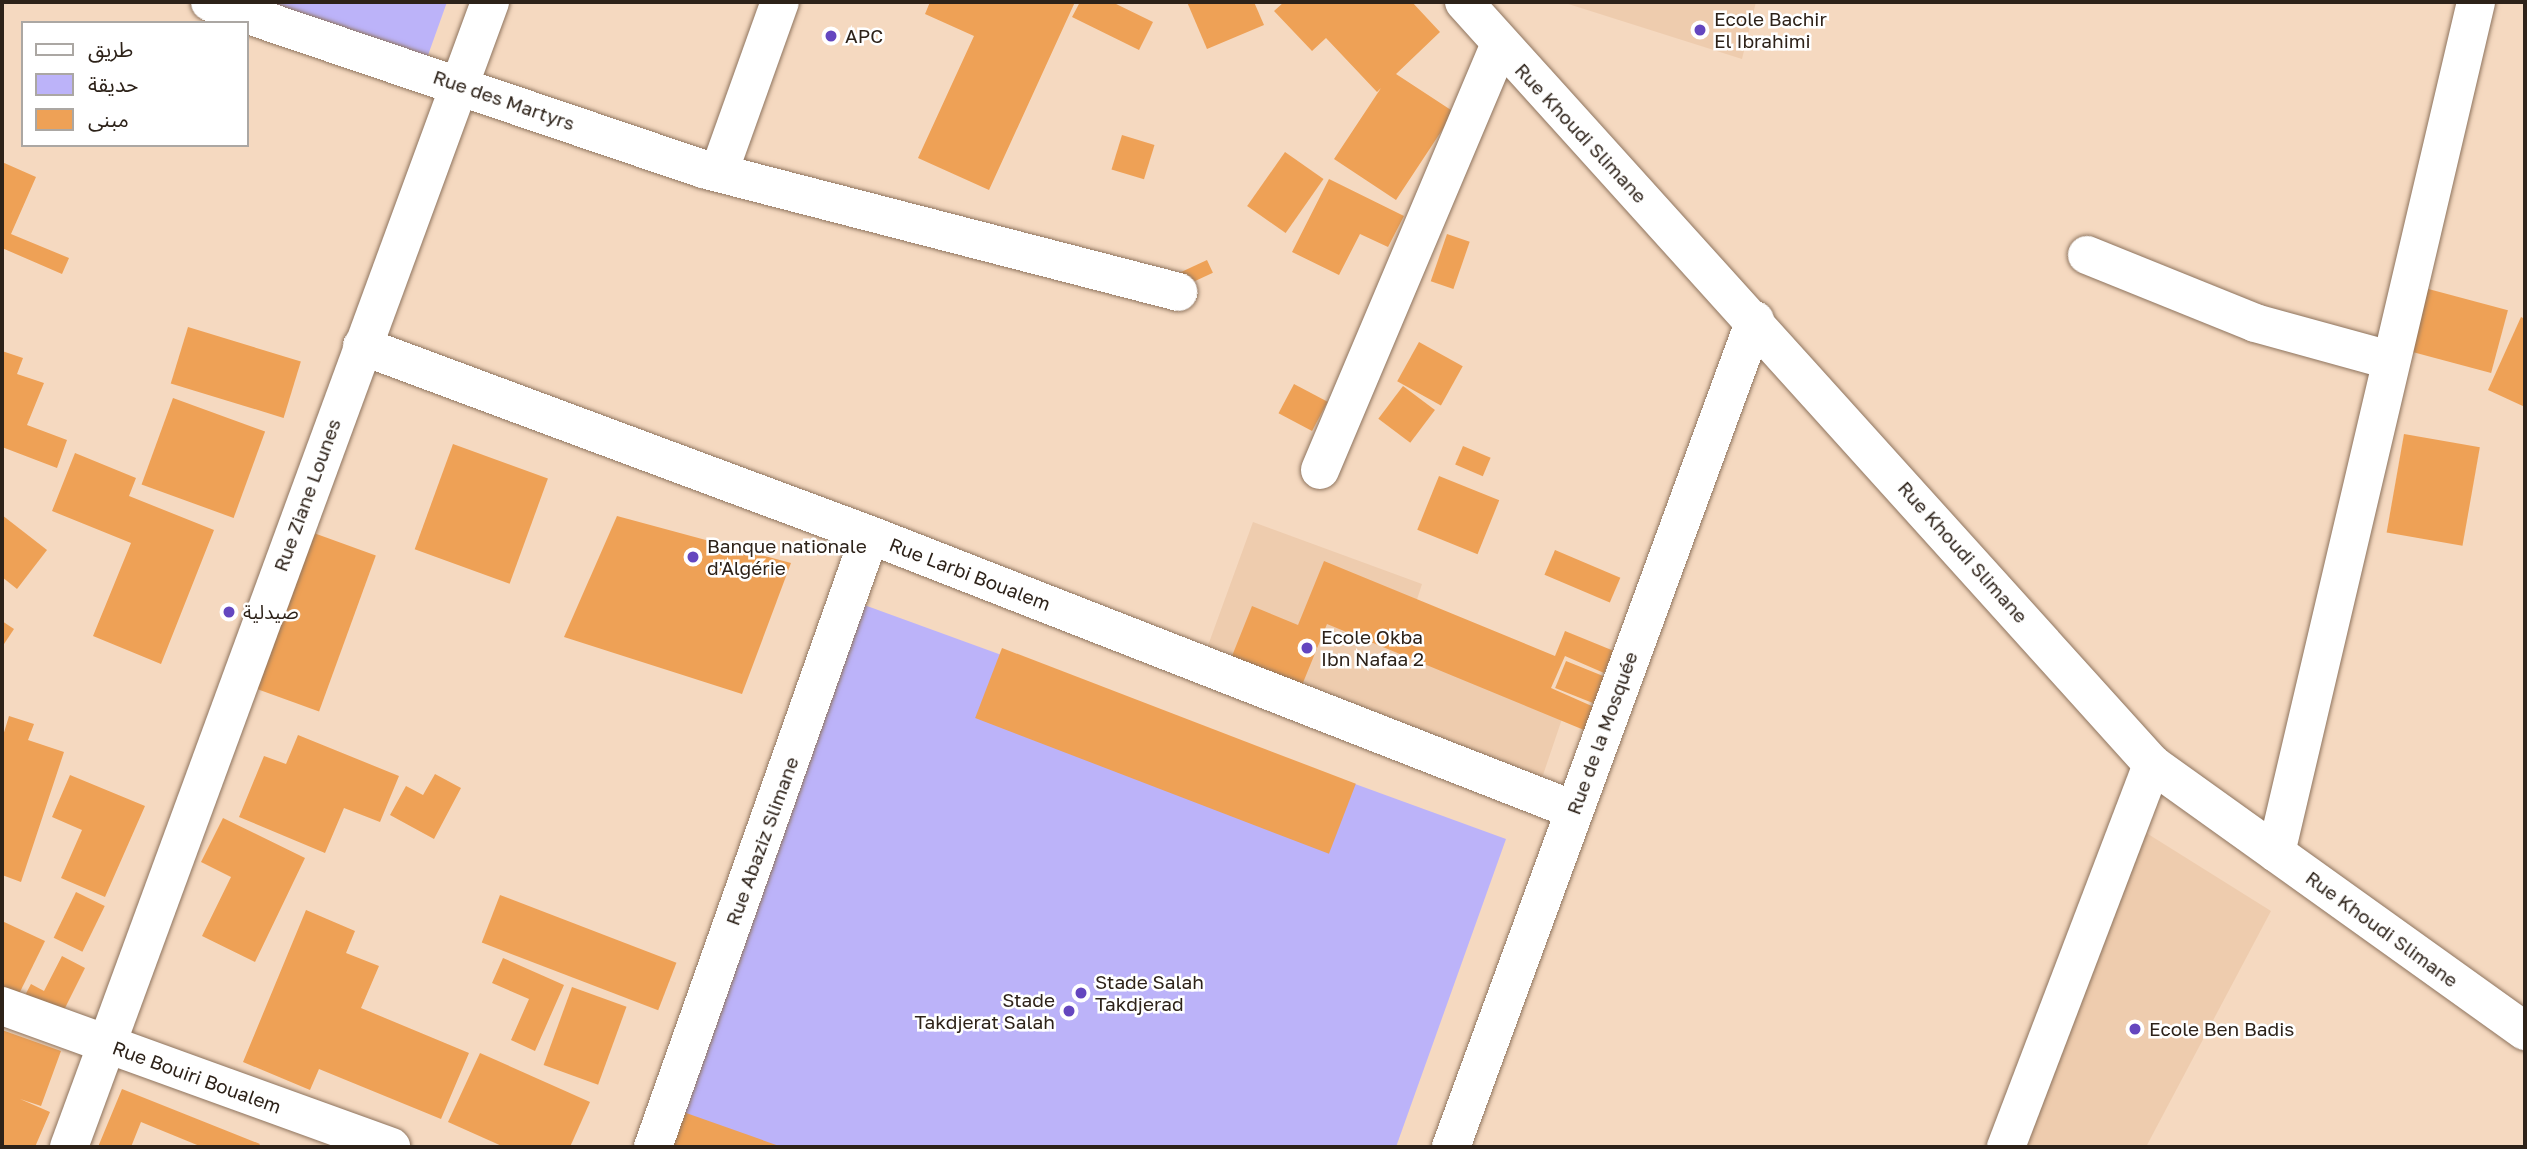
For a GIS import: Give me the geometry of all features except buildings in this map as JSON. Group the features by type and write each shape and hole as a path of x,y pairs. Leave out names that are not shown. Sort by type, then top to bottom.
{"street":[{"name":"Rue des Martyrs","path":"211,2 719,172 800,190 1178,292"},
{"name":"Rue Ziane Lounes","path":"69,1147 105,1043 490,2"},
{"path":"719,172 780,2"},
{"name":"Rue Khoudi Slimane","path":"1464,2 1499,46 1755,320 2152,764 2525,1031"},
{"path":"2276,853 2389,360 2476,2"},
{"path":"1320,470 1499,46"},
{"path":"2087,255 2255,323 2389,360"},
{"name":"Rue de la Mosquée","path":"1451,1147 1755,320"},
{"name":"Rue Larbi Boualem","path":"362,346 870,535 1574,810"},
{"name":"Rue Abaziz Slimane","path":"653,1147 870,535"},
{"path":"2006,1147 2152,764"},
{"name":"Rue Bouiri Boualem","path":"2,1006 391,1147"}],"shaded area":[{"name":"Ecole Bachir El Ibrahimi","path":"1562,2 1756,2 1742,59"},
{"name":"Ecole Okba Ibn Nafaa 2","path":"1253,522 1422,584 1402,646 1563,716 1542,778 1206,651"},
{"name":"Ecole Ben Badis","path":"2132,824 2271,911 2146,1147 2021,1147"}],"green space":[{"path":"224,2 447,2 422,72"},
{"name":"Stade Salah Takdjerad","path":"856,602 1506,839 1396,1147 655,1147"}],"place":[{"name":"Ecole Bachir El Ibrahimi","path":"1700,30"},
{"name":"APC","path":"831,36"},
{"name":"Banque nationale d'Algérie","path":"693,557"},
{"name":"صيدلية","path":"229,612"},
{"name":"Ecole Okba Ibn Nafaa 2","path":"1307,648"},
{"name":"Stade Salah Takdjerad","path":"1081,993"},
{"name":"Stade Takdjerat Salah","path":"1069,1011"},
{"name":"Ecole Ben Badis","path":"2135,1029"}]}
